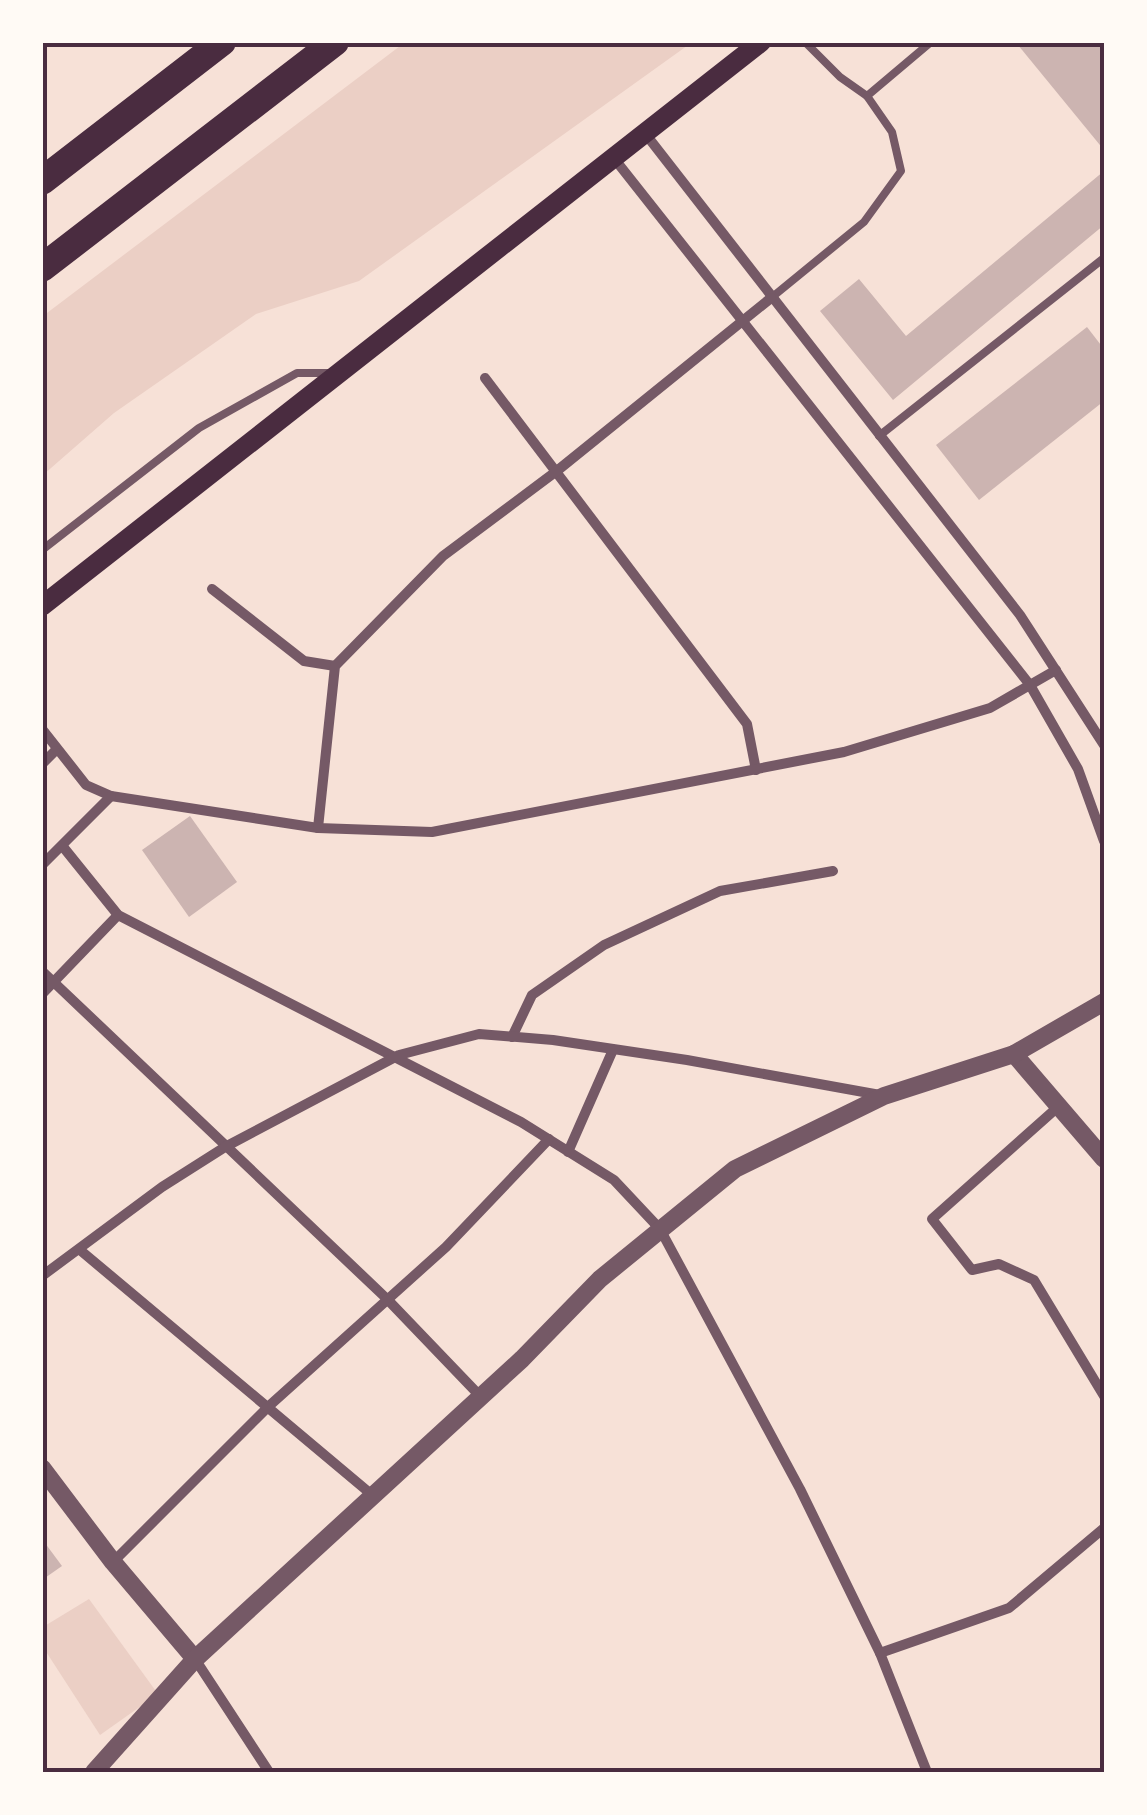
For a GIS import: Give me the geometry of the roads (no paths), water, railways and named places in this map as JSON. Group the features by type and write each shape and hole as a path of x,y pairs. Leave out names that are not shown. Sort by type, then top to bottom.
{"highway":[{"path":"42,181 222,42"},
{"path":"42,268 335,42"}],"main road":[{"path":"42,606 761,42"}],"street":[{"path":"644,132 1020,615 1104,745"},
{"path":"612,156 1030,685 1078,769 1104,840"},
{"path":"318,828 336,666 443,556 558,470 771,298"},
{"path":"485,378 747,724 756,770"},
{"path":"212,588 304,661 336,666"},
{"path":"42,730 86,785 111,796 318,828 432,832 844,752 990,708 1056,670"},
{"path":"42,764 55,751"},
{"path":"42,865 64,848 111,796"},
{"path":"64,848 118,915 398,1055 549,1139 614,1180 660,1229 800,1489 880,1653 928,1772"},
{"path":"512,1037 532,995 604,945 720,891 833,871"},
{"path":"42,994 118,915"},
{"path":"42,972 387,1299 480,1396"},
{"path":"94,1772 195,1659 480,1396 600,1279 734,1168 884,1096 1014,1054 1104,1002"},
{"path":"42,1276 162,1187 225,1147 398,1055 479,1034 767,1072 884,1096"},
{"path":"568,1152 612,1052"},
{"path":"1014,1054 1104,1158"},
{"path":"1059,1106 932,1219 972,1270 999,1264 1034,1280 1104,1396"},
{"path":"113,1562 269,1406 446,1246 549,1139"},
{"path":"80,1250 371,1494"},
{"path":"42,1468 113,1562 195,1659 269,1772"},
{"path":"880,1653 1009,1608 1104,1528"}],"lane":[{"path":"771,298 864,222 901,171 892,132 867,96 840,77 805,42"},
{"path":"867,96 930,42"},
{"path":"879,436 1104,258"},
{"path":"42,550 199,428 296,372 338,373"}]}
